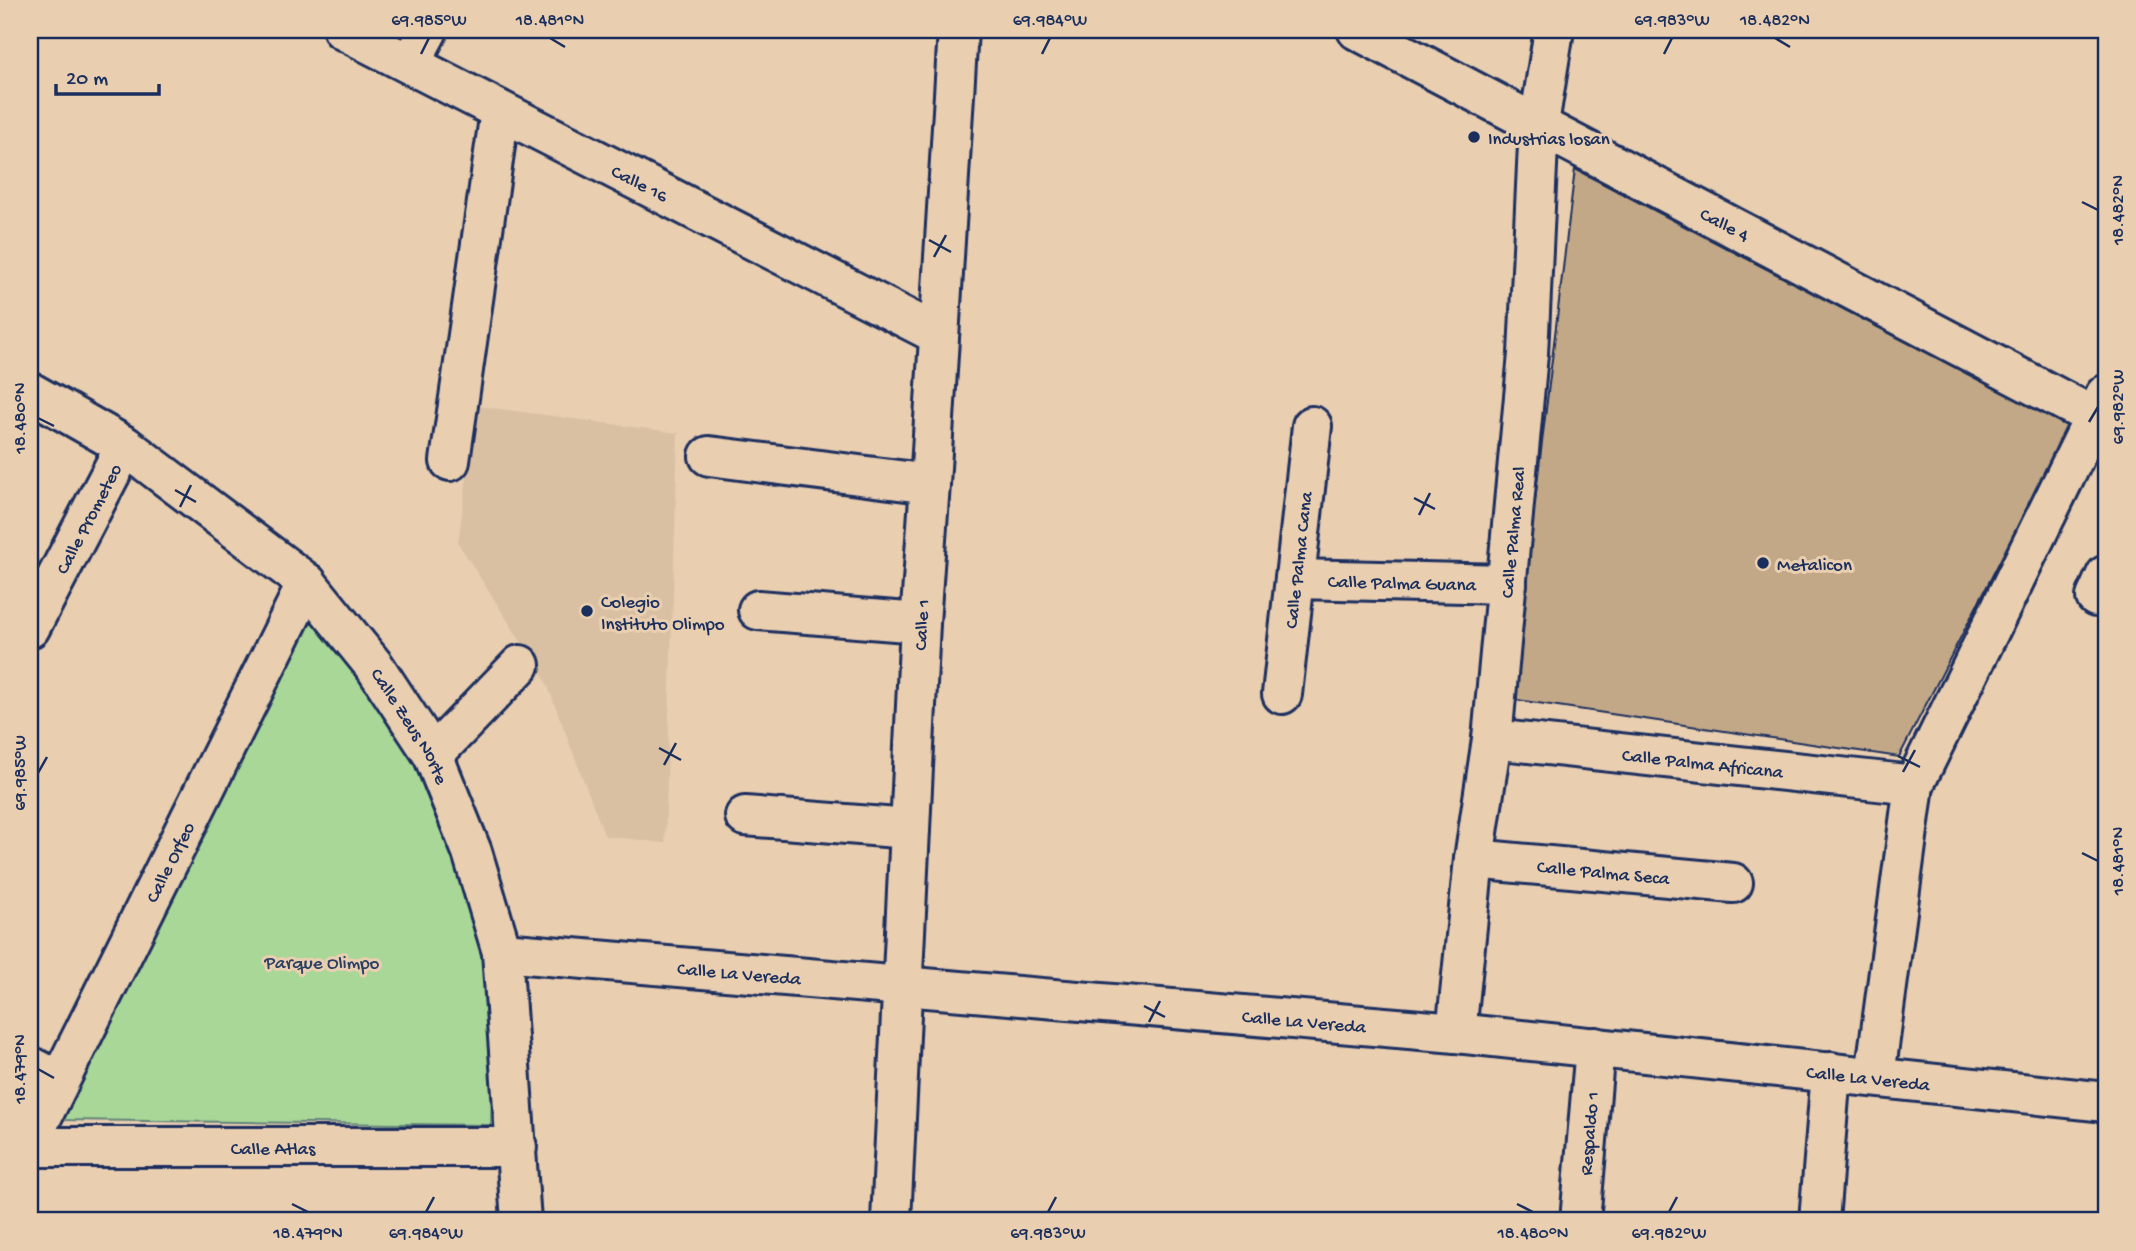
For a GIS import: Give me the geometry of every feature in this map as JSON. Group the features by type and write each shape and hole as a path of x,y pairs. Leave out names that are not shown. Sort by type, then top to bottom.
{"street":[{"name":"Calle 16","path":"343,30 939,335"},
{"path":"410,64 428,30"},
{"name":"Calle 1","path":"891,1221 920,623 958,30"},
{"name":"Calle 4","path":"1357,30 2102,411"},
{"name":"Calle Palma Real","path":"1456,1033 1474,859 1492,739 1528,354 1539,124 1554,30"},
{"path":"450,461 500,111"},
{"name":"Calle Zeus Norte","path":"30,392 125,446 307,583 375,667 433,755 472,852 502,952 521,1221"},
{"path":"1875,1076 1913,785 2102,411"},
{"name":"Calle Palma Cana","path":"1282,694 1312,426"},
{"name":"Calle Prometeo","path":"30,628 125,446"},
{"path":"709,456 930,484"},
{"name":"Calle Palma Guana","path":"1295,579 1507,584"},
{"name":"Calle Orfeo","path":"30,1141 44,1073 307,583"},
{"path":"758,610 920,623"},
{"path":"433,755 520,665"},
{"name":"Calle Palma Africana","path":"1492,739 1913,785"},
{"path":"745,816 910,829"},
{"name":"Calle Palma Seca","path":"1474,859 1733,883"},
{"name":"Calle La Vereda","path":"502,952 1456,1033 2106,1102"},
{"name":"Respaldo 1","path":"1580,1221 1595,1047"},
{"path":"1819,1221 1831,1072"},
{"name":"Calle Atlas","path":"30,1147 517,1147"}],"shaded area":[{"name":"Colegio Instituto Olimpo","path":"477,406 678,433 665,843 605,836 545,679 458,543"}],"green space":[{"name":"Parque Olimpo","path":"314,614 416,741 496,965 491,1125 60,1120"}],"building":[{"name":"Metalicon","path":"1575,169 2069,427 1899,757 1511,699"}],"place":[{"name":"Industrias losan","path":"1474,137"},
{"name":"Metalicon","path":"1763,563"},
{"name":"Colegio Instituto Olimpo","path":"587,611"}]}
